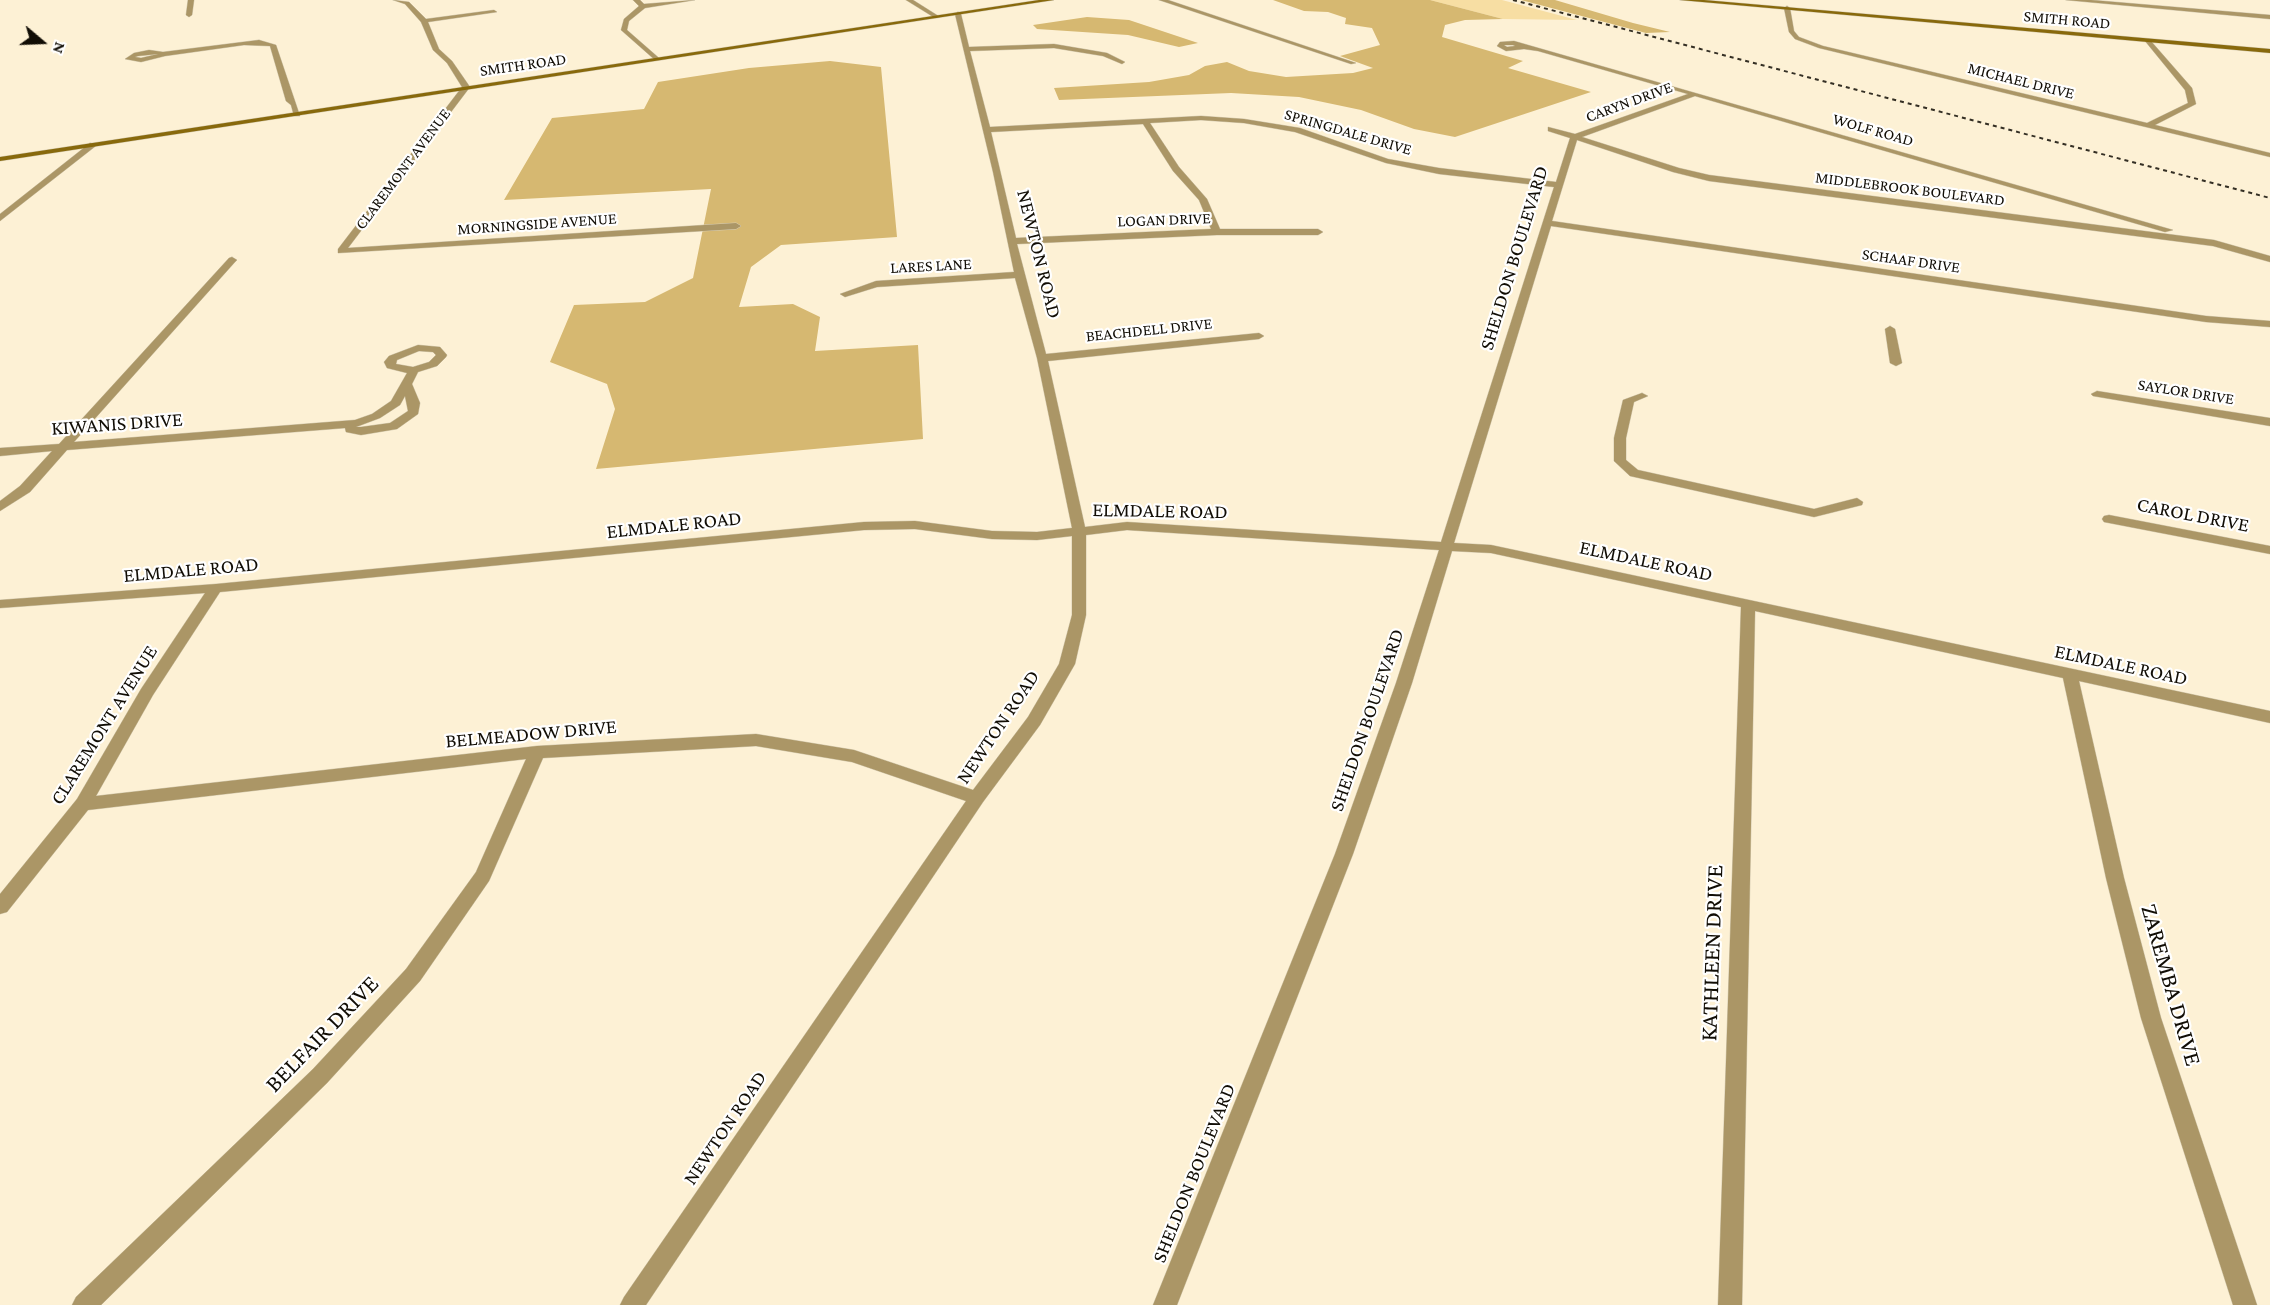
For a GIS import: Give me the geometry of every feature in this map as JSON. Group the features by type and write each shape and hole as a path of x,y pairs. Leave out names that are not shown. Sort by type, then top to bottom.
{"main road":[{"name":"SMITH ROAD","path":"0,159 1051,0"},
{"name":"SMITH ROAD","path":"1683,0 2270,51"}],"street":[{"path":"189,15 191,0"},
{"path":"396,0 406,3 424,21 436,50 450,62 466,87"},
{"path":"636,0 643,6"},
{"path":"657,59 624,30 626,20 643,6 692,0"},
{"path":"909,0 937,17"},
{"path":"1162,0 1353,63"},
{"path":"2069,0 2270,17"},
{"name":"MICHAEL DRIVE","path":"1787,8 1791,31 1797,38 1821,47 2270,156"},
{"path":"424,21 494,12"},
{"name":"NEWTON ROAD","path":"634,1304 977,798 1034,721 1067,664 1079,615 1079,529 1042,358 1019,275 987,130 958,14"},
{"path":"2147,126 2192,104 2189,90 2148,41"},
{"path":"162,54 259,42 273,45 290,101 294,104 297,114"},
{"path":"967,49 1054,46 1106,54 1122,62"},
{"name":"WOLF ROAD","path":"1524,47 1539,49 2214,243"},
{"name":"CLAREMONT AVENUE","path":"340,251 466,87"},
{"name":"CARYN DRIVE","path":"1574,137 1695,94"},
{"path":"287,115 285,106 290,101"},
{"name":"SPRINGDALE DRIVE","path":"987,130 1201,118 1244,122 1297,130 1386,161 1439,171 1557,185"},
{"path":"1145,121 1176,169 1203,199 1217,232"},
{"name":"MIDDLEBROOK BOULEVARD","path":"1551,129 1676,170 1709,178 2214,243 2270,259"},
{"name":"SHELDON BOULEVARD","path":"1165,1305 1344,854 1404,683 1548,223 1557,185 1574,137"},
{"path":"0,218 93,145"},
{"name":"SCHAAF DRIVE","path":"1548,223 2206,319 2270,324"},
{"name":"MORNINGSIDE AVENUE","path":"340,251 736,226"},
{"name":"LOGAN DRIVE","path":"1011,241 1217,232 1318,232"},
{"path":"0,507 25,489 232,260"},
{"name":"LARES LANE","path":"845,294 876,284 1019,275"},
{"path":"1890,329 1896,363"},
{"name":"BEACHDELL DRIVE","path":"1042,358 1259,336"},
{"path":"336,427 376,416 396,403 414,370"},
{"path":"336,427 361,431 393,426 414,412 414,403 406,384"},
{"name":"SAYLOR DRIVE","path":"2097,394 2270,422"},
{"path":"1642,396 1629,400 1620,438 1620,461 1634,473 1659,481 1814,513 1857,502"},
{"name":"KIWANIS DRIVE","path":"0,452 336,427"},
{"name":"CAROL DRIVE","path":"2109,519 2270,549"},
{"name":"ELMDALE ROAD","path":"0,604 216,588 864,526 915,525 992,535 1037,536 1079,529 1126,526 1447,544 1491,549 2270,717"},
{"name":"CLAREMONT AVENUE","path":"0,907 83,804 146,693 216,588"},
{"name":"KATHLEEN DRIVE","path":"1730,1305 1748,603"},
{"name":"ZAREMBA DRIVE","path":"2070,674 2115,878 2151,1018 2246,1305"},
{"name":"BELMEADOW DRIVE","path":"83,804 537,752 756,740 854,756 977,798"},
{"name":"BELFAIR DRIVE","path":"84,1305 321,1076 413,975 483,876 537,752"}],"shaded area":[{"path":"1273,0 1430,0 1503,19 1465,20 1445,25 1442,37 1523,61 1508,68 1591,92 1455,137 1414,129 1361,110 1299,97 1231,93 1059,100 1054,88 1149,82 1189,75 1205,66 1227,62 1249,71 1286,77 1353,73 1373,68 1340,56 1380,45 1372,28 1345,24 1346,18 1328,12 1304,11"},
{"path":"1430,0 1502,0 1577,20 1503,19"},
{"path":"1521,0 1555,0 1670,32 1646,33"},
{"path":"1087,17 1129,20 1198,43 1179,47 1128,35 1037,29 1033,25"},
{"path":"830,61 881,67 897,237 781,245 751,267 739,307 793,304 820,317 815,351 918,345 923,439 596,469 615,409 607,384 550,362 574,305 645,302 693,278 711,189 504,200 552,118 644,109 658,82 749,68"}],"railway":[{"path":"1513,0 2270,198"}]}
